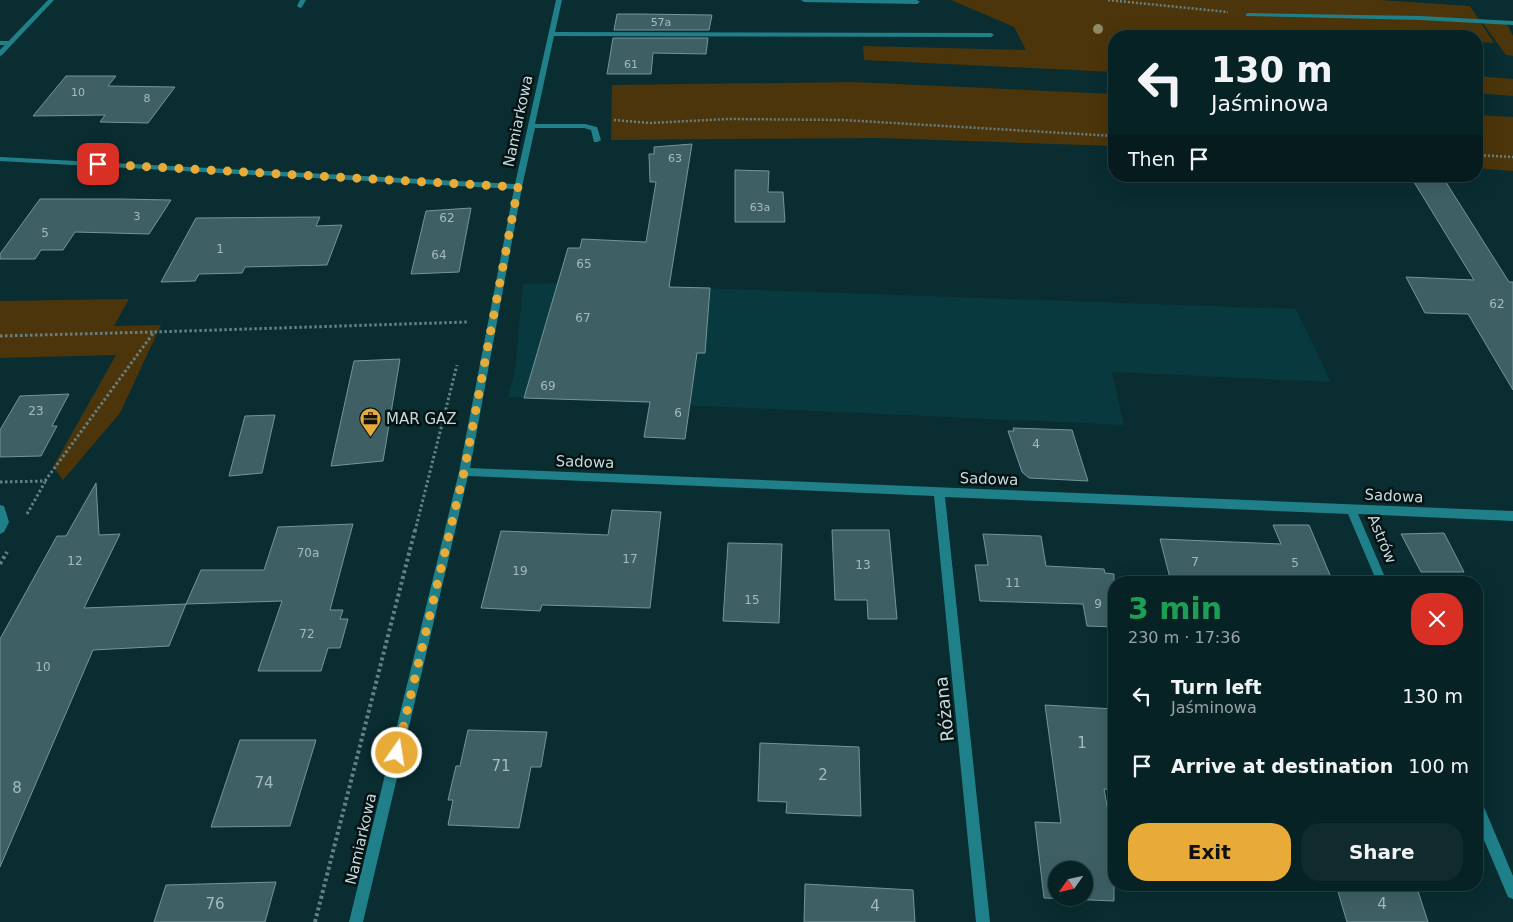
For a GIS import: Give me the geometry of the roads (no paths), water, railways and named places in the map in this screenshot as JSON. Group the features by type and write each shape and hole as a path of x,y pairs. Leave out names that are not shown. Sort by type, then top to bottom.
{"street":[{"path":"0,54 51,0"},
{"name":"Namiarkowa","path":"356,922 464,472 518,187 559,0"},
{"path":"804,0 917,2"},
{"path":"1248,15 1420,18 1513,23"},
{"path":"552,34 991,35"},
{"path":"0,43 10,43"},
{"path":"532,126 586,126 594,129 597,140"},
{"path":"0,159 518,187"},
{"name":"Sadowa","path":"464,472 1513,516"},
{"name":"Różana","path":"939,492 983,922"},
{"path":"0,509 4,522 0,529"},
{"name":"Astrów","path":"1351,509 1379,576"},
{"path":"1483,821 1513,892"}],"place":[{"name":"MAR GAZ","path":"370,438"}]}
